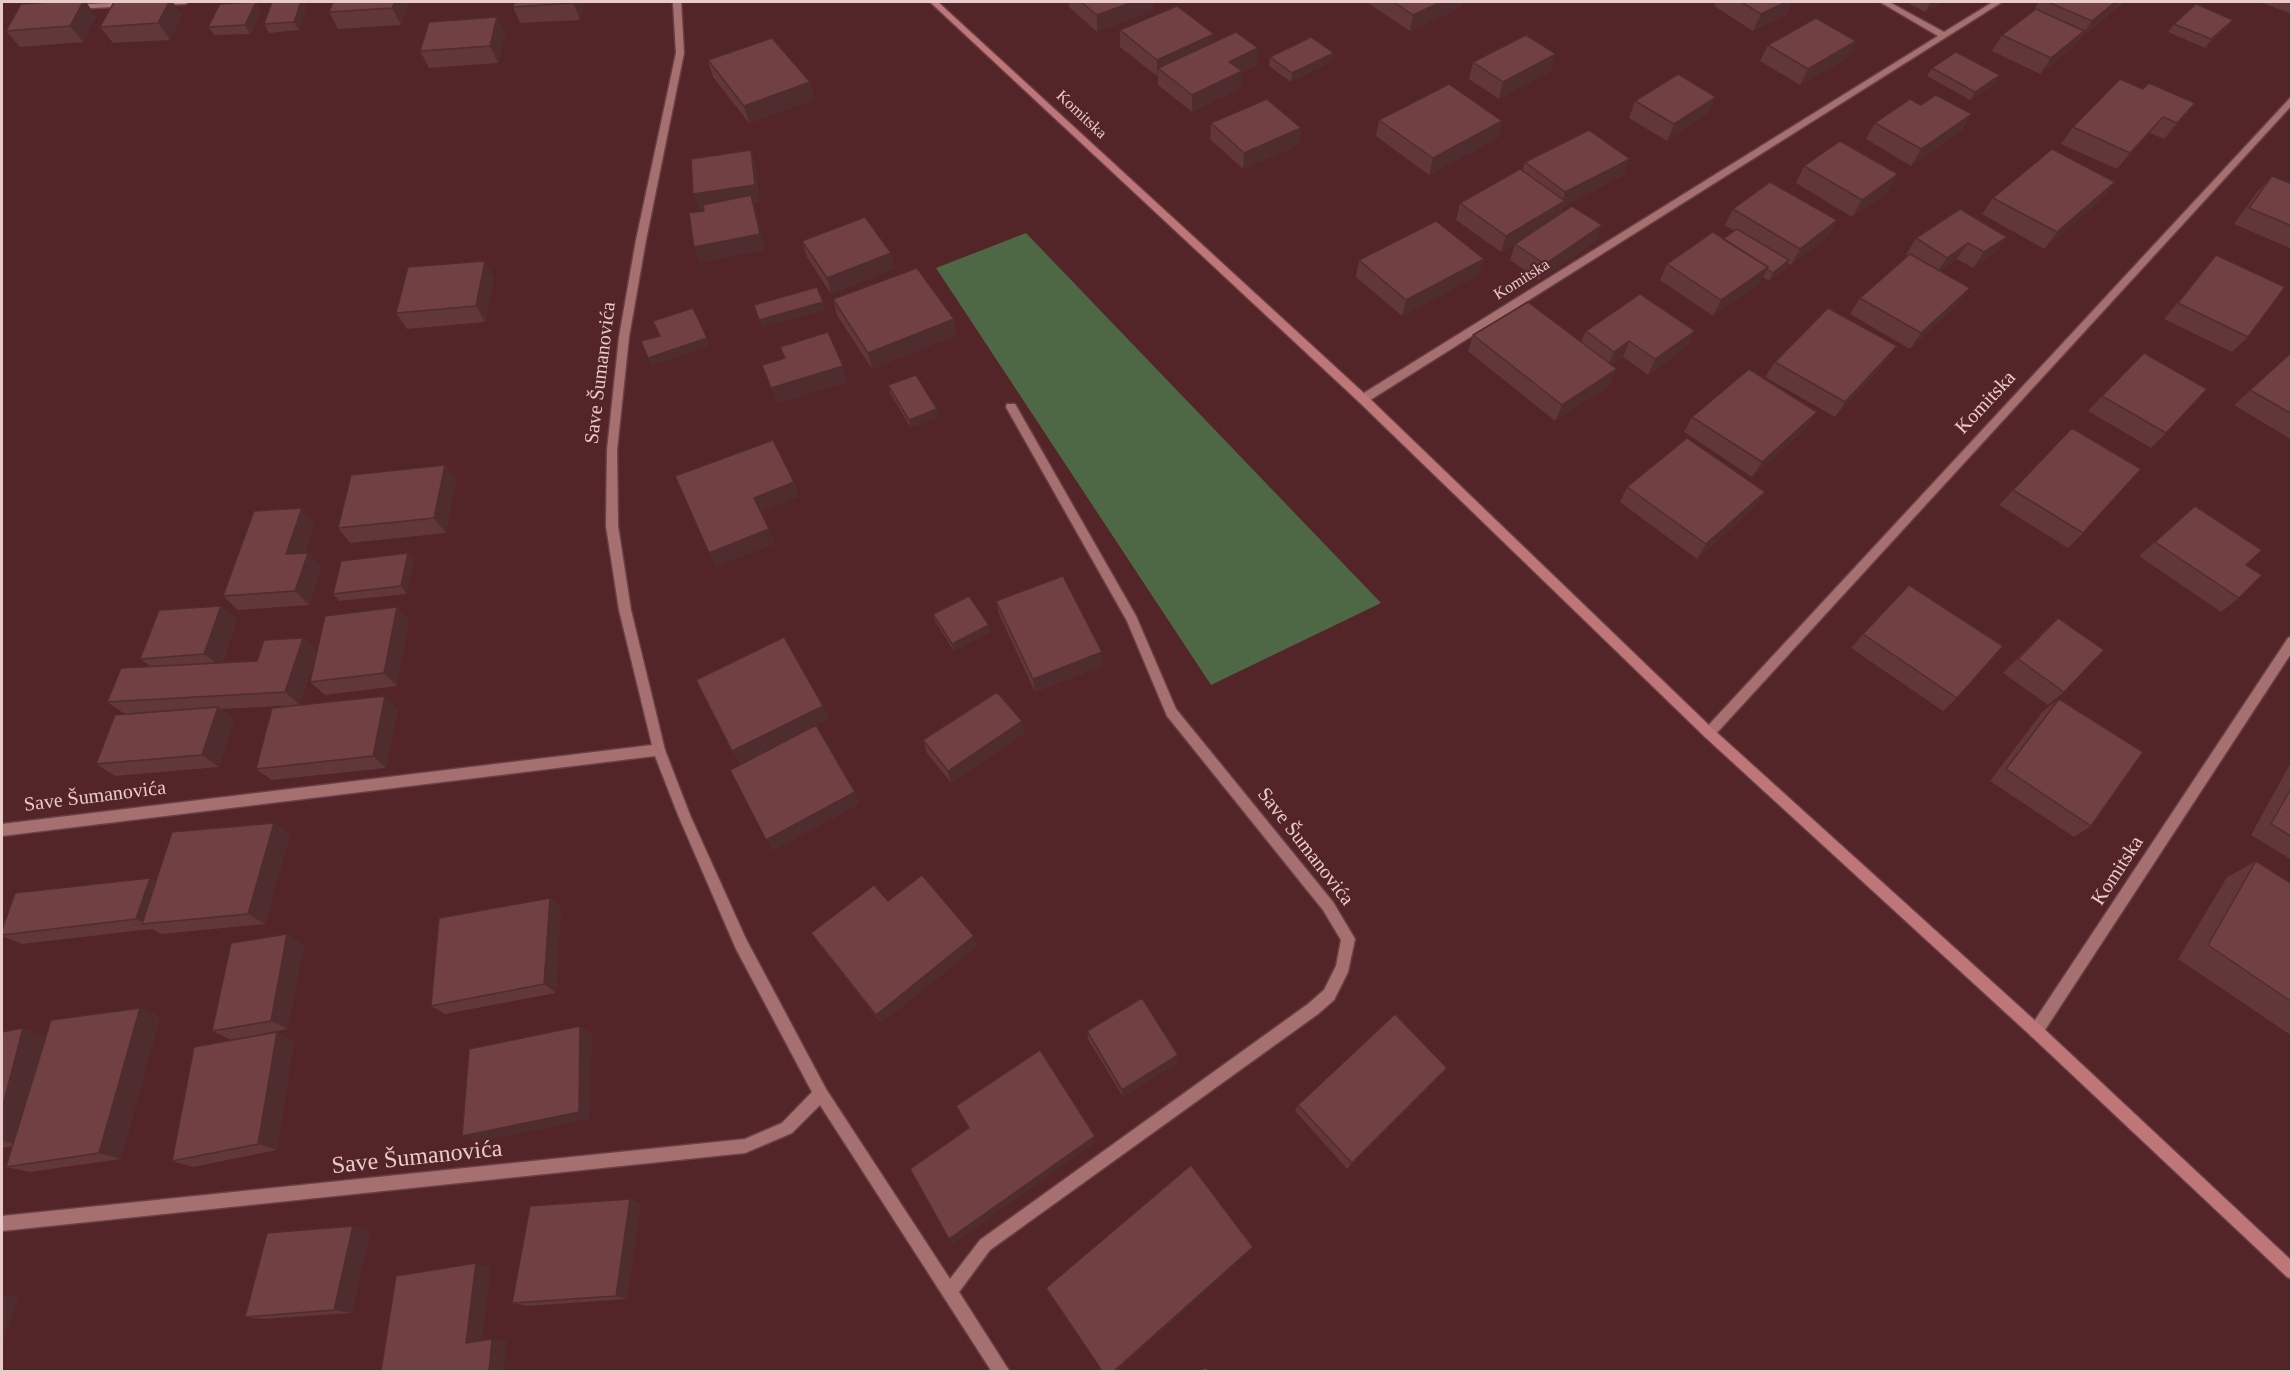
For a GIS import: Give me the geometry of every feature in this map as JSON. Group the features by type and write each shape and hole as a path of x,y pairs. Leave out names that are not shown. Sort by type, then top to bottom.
{"main road":[{"name":"Komitska","path":"934,2 1363,399 1709,733 2036,1031 2292,1272"}],"street":[{"path":"143,3 185,2"},
{"name":"Save Šumanovića","path":"676,2 680,53 641,240 624,337 612,450 612,526 625,610 659,750 684,815 741,944 821,1094 1002,1371"},
{"path":"1884,2 1942,35"},
{"name":"Komitska","path":"1363,399 1998,2"},
{"path":"66,7 133,4"},
{"name":"Komitska","path":"1709,733 2292,99"},
{"name":"Save Šumanovića","path":"950,1292 985,1245 1313,1009 1329,995 1343,967 1347,939 1328,906 1171,712 1132,619 1011,407"},
{"name":"Komitska","path":"2036,1031 2292,641"},
{"name":"Save Šumanovića","path":"2,830 659,750"},
{"name":"Save Šumanovića","path":"2,1224 745,1146 787,1128 821,1094"}],"green space":[{"path":"1026,233 1381,603 1211,685 936,268"}],"building":[{"path":"83,2 70,26 6,31 21,4"},
{"path":"114,2 169,2 158,23 100,27"},
{"path":"256,2 245,25 208,27 220,4"},
{"path":"272,2 301,2 294,22 264,24"},
{"path":"333,2 395,2 392,8 329,12"},
{"path":"514,2 574,2 513,7"},
{"path":"1081,2 1133,2 1097,15"},
{"path":"1394,2 1441,2 1413,15"},
{"path":"1741,2 1786,2 1761,14"},
{"path":"2048,2 2115,2 2092,21"},
{"path":"2196,4 2233,20 2211,39 2174,24"},
{"path":"1177,6 1214,34 1157,60 1120,30"},
{"path":"2036,9 2084,31 2051,58 2002,35"},
{"path":"497,17 490,46 420,51 429,22"},
{"path":"1816,18 1856,41 1808,69 1768,45"},
{"path":"1236,32 1258,48 1229,62 1242,71 1192,95 1158,68"},
{"path":"1526,35 1556,54 1503,82 1473,62"},
{"path":"1311,37 1334,53 1292,73 1270,57"},
{"path":"772,38 810,82 744,106 708,60"},
{"path":"1956,52 2000,75 1975,92 1932,68"},
{"path":"1678,74 1716,97 1674,124 1635,101"},
{"path":"2120,79 2143,89 2149,83 2195,103 2177,123 2163,117 2130,153 2073,127"},
{"path":"1449,84 1502,121 1433,158 1379,120"},
{"path":"1936,95 1972,114 1921,149 1875,123 1910,99 1921,105"},
{"path":"1267,99 1301,128 1244,153 1211,123"},
{"path":"1589,130 1630,159 1565,192 1525,162"},
{"path":"1840,141 1898,174 1862,200 1804,166"},
{"path":"2052,149 2115,182 2057,232 1993,198"},
{"path":"751,150 755,185 693,194 691,159"},
{"path":"1520,169 1565,201 1506,236 1460,203"},
{"path":"2272,176 2292,184 2292,226 2249,208"},
{"path":"1770,182 1837,220 1800,249 1733,209"},
{"path":"751,195 760,234 694,247 689,213 704,211 703,205"},
{"path":"1572,206 1602,225 1545,264 1515,244"},
{"path":"1960,209 2007,237 1984,252 1968,243 1947,258 1916,238"},
{"path":"865,217 891,253 827,278 802,241"},
{"path":"1436,221 1484,259 1406,300 1359,260"},
{"path":"1737,229 1789,260 1773,273 1767,269 1768,267 1723,239"},
{"path":"1713,232 1768,267 1721,300 1667,264"},
{"path":"1910,254 1970,288 1921,333 1860,298"},
{"path":"2216,255 2285,287 2248,337 2178,303"},
{"path":"485,261 476,306 396,313 408,267"},
{"path":"917,268 954,319 868,353 833,299"},
{"path":"817,287 823,302 759,320 754,305"},
{"path":"1640,294 1695,331 1655,359 1629,341 1614,352 1586,331"},
{"path":"1528,302 1617,369 1562,405 1473,335"},
{"path":"693,308 707,338 648,358 641,341 660,336 653,321"},
{"path":"1828,308 1897,346 1845,402 1775,362"},
{"path":"828,332 843,366 771,388 762,365 785,358 780,347"},
{"path":"2292,352 2292,414 2250,390"},
{"path":"2144,353 2207,389 2166,433 2102,396"},
{"path":"1749,369 1817,412 1762,462 1692,417"},
{"path":"916,375 937,409 909,420 888,385"},
{"path":"2072,428 2141,469 2083,533 2013,490"},
{"path":"1687,438 1765,492 1706,544 1627,487"},
{"path":"773,440 794,482 754,498 769,529 709,553 675,476"},
{"path":"445,465 434,518 338,528 351,475"},
{"path":"2195,506 2262,550 2246,565 2262,575 2239,598 2155,542"},
{"path":"302,508 286,554 308,553 295,591 223,596 254,511"},
{"path":"408,553 401,586 333,594 341,561"},
{"path":"1063,576 1102,652 1033,679 996,601"},
{"path":"1909,585 2003,646 1957,698 1863,634"},
{"path":"969,596 989,625 952,644 933,614"},
{"path":"221,606 204,654 140,659 159,610"},
{"path":"397,607 384,673 310,682 325,616"},
{"path":"2058,618 2104,650 2064,692 2018,659"},
{"path":"784,637 823,706 732,751 696,680"},
{"path":"303,638 285,692 107,702 121,668 257,661 264,640"},
{"path":"997,692 1022,721 948,771 923,740"},
{"path":"385,696 373,756 256,769 272,708"},
{"path":"2059,699 2143,752 2091,826 2006,769"},
{"path":"218,707 202,755 96,764 115,715"},
{"path":"816,725 855,792 766,840 730,770"},
{"path":"2292,787 2292,837 2271,824"},
{"path":"274,823 248,914 142,924 172,832"},
{"path":"2256,861 2292,884 2292,1002 2208,945"},
{"path":"922,875 974,936 876,1015 811,933 874,885 888,901"},
{"path":"150,878 136,919 2,935 15,893"},
{"path":"550,898 544,984 431,1006 439,918"},
{"path":"287,934 271,1021 212,1031 231,943"},
{"path":"1142,998 1178,1055 1122,1090 1087,1031"},
{"path":"140,1008 99,1153 6,1167 51,1020"},
{"path":"1395,1014 1447,1068 1352,1163 1298,1105"},
{"path":"580,1026 579,1112 462,1136 469,1049"},
{"path":"23,1028 2,1109 2,1032"},
{"path":"277,1032 258,1144 172,1161 194,1047"},
{"path":"1040,1050 1095,1136 949,1239 910,1169 969,1128 956,1106"},
{"path":"1191,1165 1253,1247 1114,1371 1102,1371 1046,1288"},
{"path":"630,1199 616,1296 512,1303 530,1206"},
{"path":"353,1226 334,1310 245,1317 267,1233"},
{"path":"476,1263 466,1343 492,1339 489,1371 381,1371 396,1276"}]}
